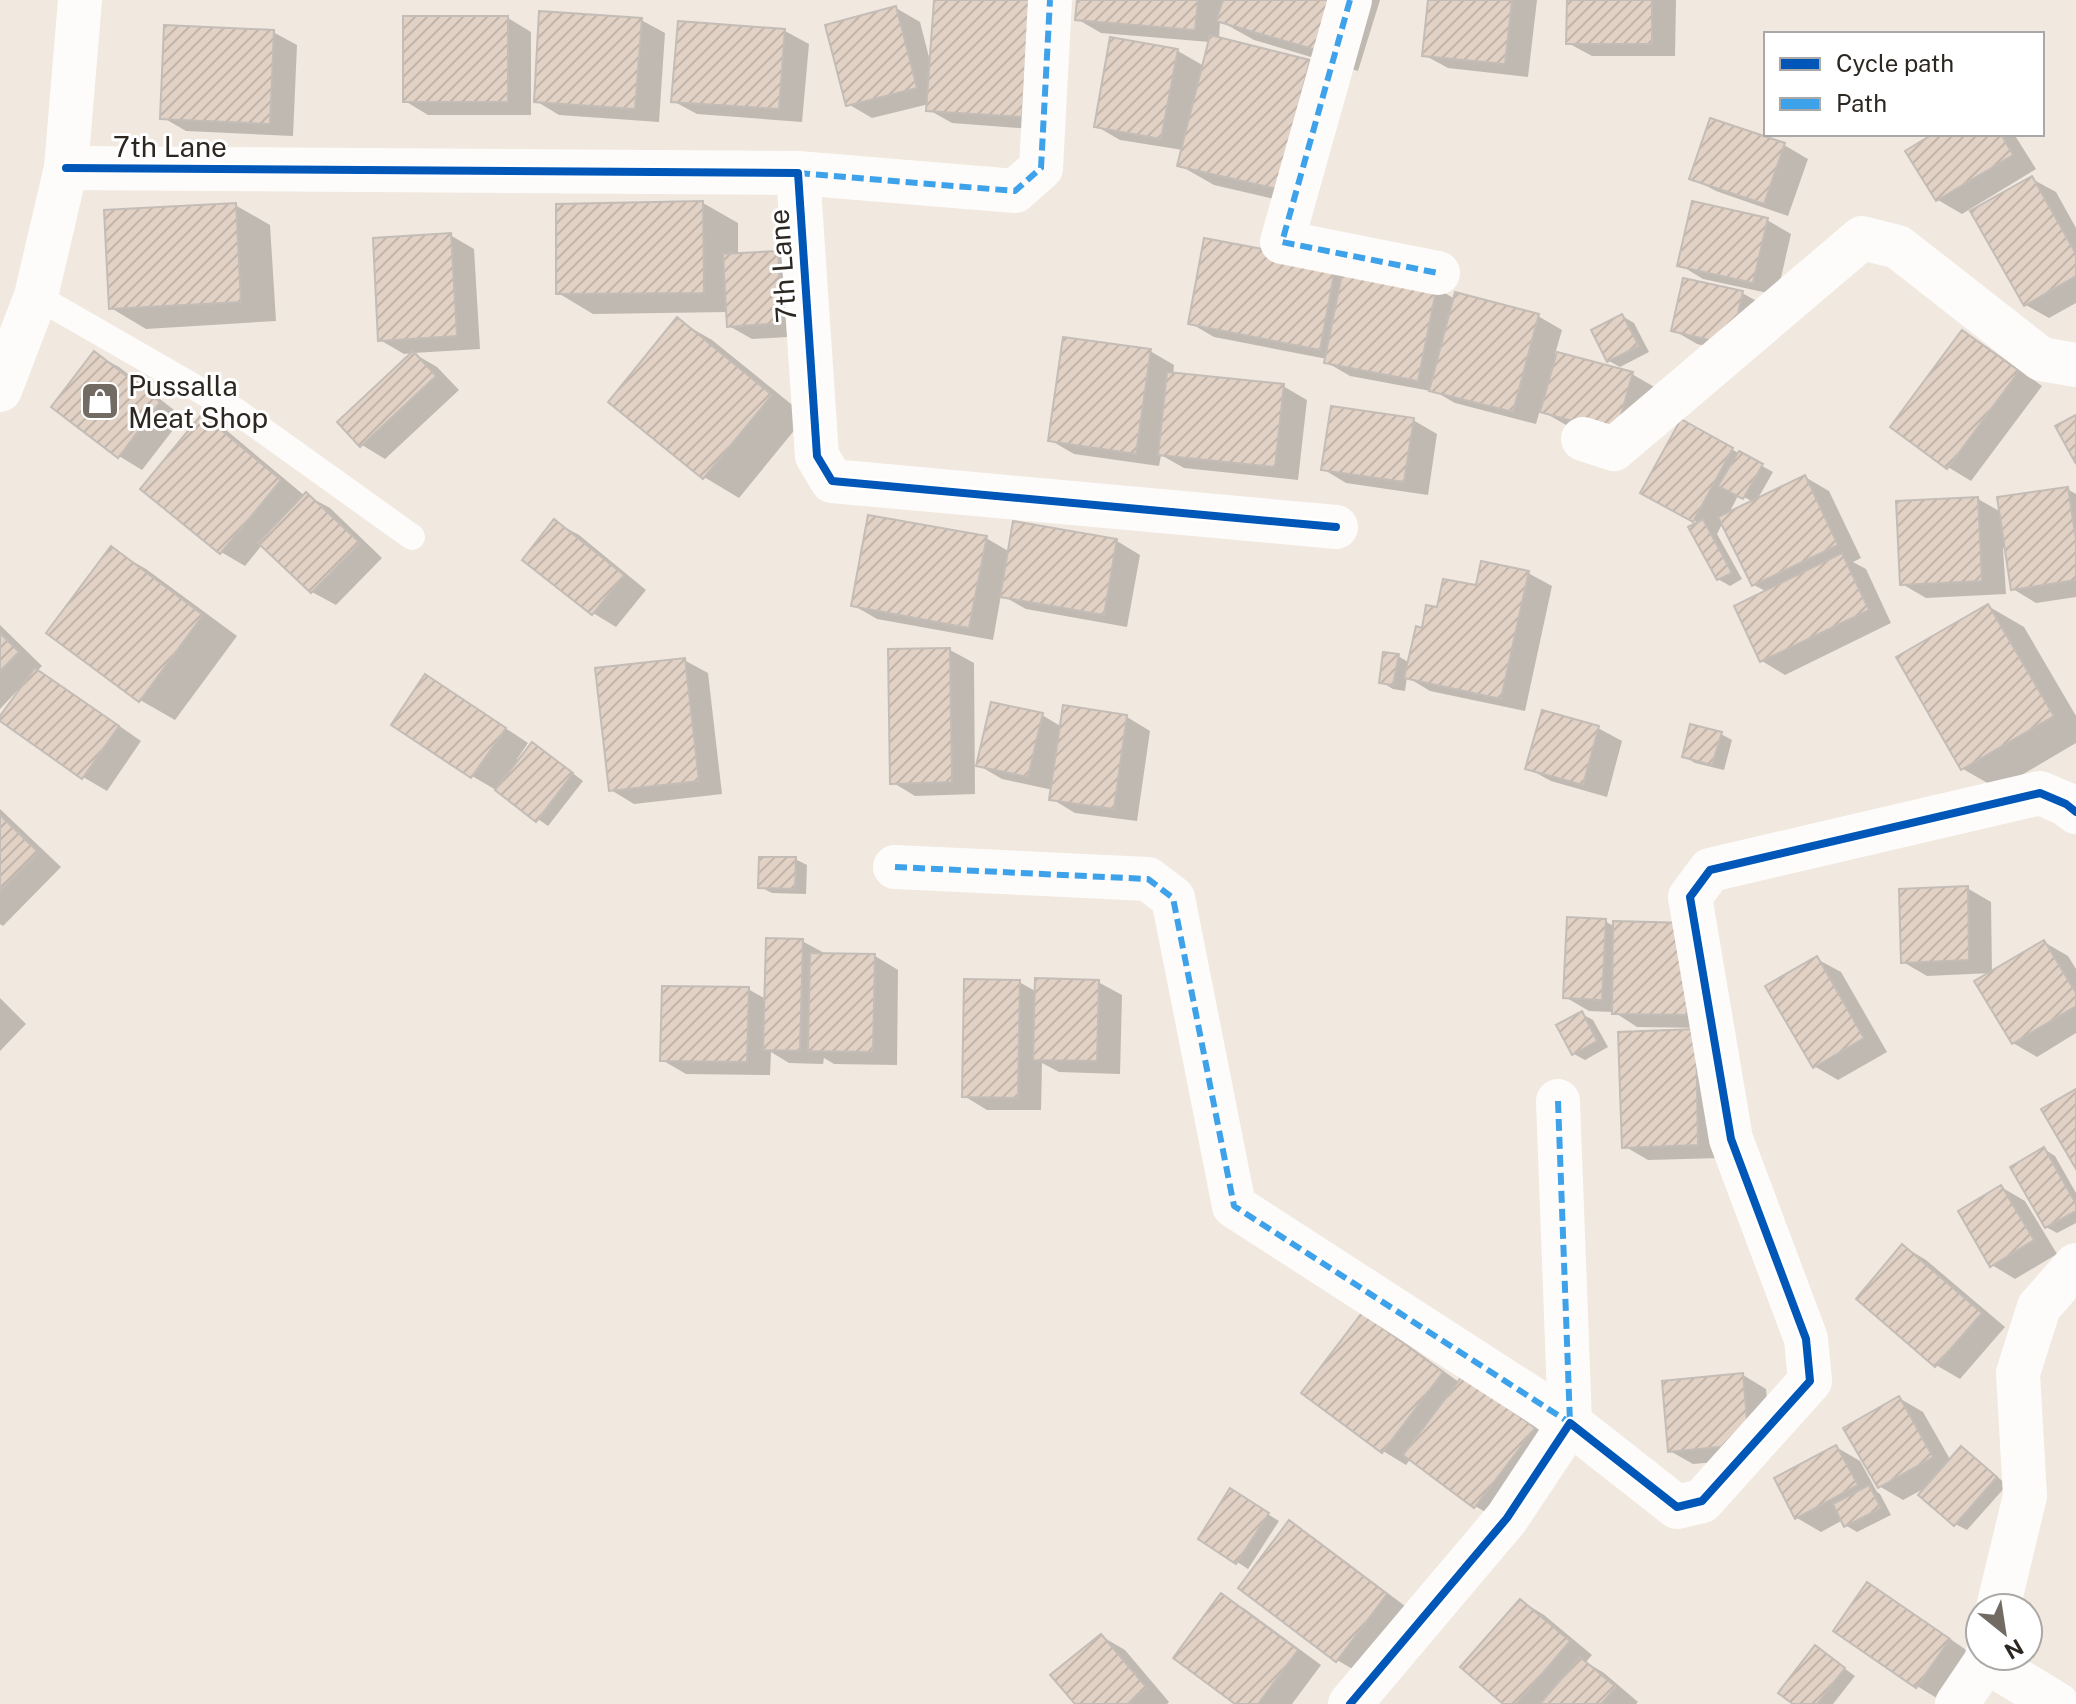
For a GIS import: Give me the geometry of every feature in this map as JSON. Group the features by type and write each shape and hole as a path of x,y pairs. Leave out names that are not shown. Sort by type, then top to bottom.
{"street":[{"path":"0,390 36,296 66,168 80,0"},
{"path":"798,173 1015,191 1041,168 1050,0"},
{"path":"1350,0 1282,242 1438,273"},
{"name":"7th Lane","path":"66,168 798,173 817,456 832,481 1336,527"},
{"path":"1583,439 1614,449 1862,238 1898,247 2041,359 2076,365"},
{"path":"895,867 1148,879 1173,898 1234,1206 1570,1423 1677,1507 1702,1501 1810,1381 1806,1339 1731,1139 1690,897 1710,870 2040,793 2066,804 2076,812"},
{"path":"1350,1704 1507,1518 1570,1423 1558,1101"},
{"path":"2002,1592 2025,1496 2018,1373 2039,1307 2076,1265"},
{"path":"1957,1704 1977,1672"},
{"path":"2008,1672 2057,1704"}],"lane":[{"path":"36,296 236,411 412,537"}],"building":[{"path":"934,0 1030,0 1022,117 926,111"},
{"path":"1077,0 1198,0 1195,30 1075,20"},
{"path":"1223,0 1339,0 1323,52 1216,21"},
{"path":"1428,0 1512,0 1505,64 1422,56"},
{"path":"1567,0 1652,0 1652,44 1566,44"},
{"path":"896,6 917,88 846,106 825,25"},
{"path":"539,11 642,18 635,109 534,102"},
{"path":"403,16 508,16 508,102 403,102"},
{"path":"678,21 785,29 779,109 671,102"},
{"path":"164,25 274,30 270,124 160,119"},
{"path":"1210,35 1310,60 1277,189 1177,166"},
{"path":"1110,37 1178,49 1161,139 1094,127"},
{"path":"1710,118 1785,143 1764,204 1689,179"},
{"path":"1930,136 2002,136 2013,155 1936,201 1905,151"},
{"path":"2032,176 2076,254 2076,276 2024,306 1970,211"},
{"path":"703,201 704,293 556,294 556,204"},
{"path":"1692,201 1768,218 1753,283 1677,266"},
{"path":"236,203 241,302 109,309 104,210"},
{"path":"451,233 457,336 378,341 373,238"},
{"path":"1204,238 1336,263 1320,350 1188,324"},
{"path":"778,251 782,323 727,327 723,254"},
{"path":"1343,269 1437,286 1418,381 1324,363"},
{"path":"1683,278 1743,291 1731,345 1671,331"},
{"path":"1455,292 1539,314 1513,412 1429,391"},
{"path":"1622,314 1639,346 1607,362 1591,330"},
{"path":"677,317 772,395 703,479 608,402"},
{"path":"1962,330 2019,371 1947,469 1890,427"},
{"path":"1063,337 1151,349 1136,454 1048,441"},
{"path":"94,351 160,402 118,458 51,407"},
{"path":"413,351 436,376 360,447 337,422"},
{"path":"1557,352 1633,372 1616,433 1540,412"},
{"path":"1167,372 1284,384 1275,467 1158,455"},
{"path":"1331,406 1414,418 1404,482 1321,470"},
{"path":"202,414 281,480 220,554 140,489"},
{"path":"2076,415 2076,464 2055,426"},
{"path":"1681,419 1733,448 1693,522 1640,493"},
{"path":"1739,451 1763,464 1743,499 1718,486"},
{"path":"1805,475 1838,545 1752,586 1718,517"},
{"path":"2068,487 2076,540 2076,580 2011,590 1997,497"},
{"path":"306,492 360,543 311,593 258,543"},
{"path":"1978,497 1982,581 1900,585 1896,501"},
{"path":"868,515 987,536 969,628 851,606"},
{"path":"554,519 624,575 592,615 522,560"},
{"path":"1703,519 1732,573 1717,580 1688,527"},
{"path":"1013,521 1117,539 1104,615 1000,597"},
{"path":"111,546 203,615 139,702 46,633"},
{"path":"1842,553 1869,610 1760,662 1734,606"},
{"path":"1481,561 1529,571 1501,699 1404,678 1416,626 1422,628 1426,605 1437,607 1443,579 1476,585"},
{"path":"1988,604 2054,716 1961,770 1896,657"},
{"path":"0,633 19,652 0,671"},
{"path":"950,648 952,782 890,784 888,649"},
{"path":"1383,652 1399,654 1393,685 1379,683"},
{"path":"685,658 699,781 609,791 595,668"},
{"path":"35,668 119,726 82,779 0,721 0,716"},
{"path":"425,674 506,728 471,778 391,725"},
{"path":"991,702 1043,713 1028,777 976,766"},
{"path":"1063,705 1127,715 1114,809 1049,800"},
{"path":"1542,710 1599,726 1583,785 1525,769"},
{"path":"1690,724 1722,732 1712,765 1682,757"},
{"path":"532,742 573,773 536,822 495,790"},
{"path":"0,815 38,852 0,891"},
{"path":"759,857 796,857 795,889 758,888"},
{"path":"1968,886 1969,960 1901,963 1899,889"},
{"path":"1567,917 1606,919 1602,1000 1563,998"},
{"path":"1613,921 1689,923 1687,1015 1612,1014"},
{"path":"766,938 803,939 800,1051 763,1050"},
{"path":"2044,940 2076,993 2076,1006 2012,1044 1974,981"},
{"path":"810,953 875,954 873,1052 808,1051"},
{"path":"1817,956 1864,1038 1813,1068 1765,986"},
{"path":"1035,978 1099,980 1097,1061 1033,1060"},
{"path":"964,979 1020,980 1018,1098 962,1097"},
{"path":"662,986 749,987 747,1062 660,1061"},
{"path":"1582,1011 1597,1041 1572,1055 1556,1025"},
{"path":"1696,1029 1698,1145 1622,1148 1618,1032"},
{"path":"2076,1089 2076,1169 2041,1109"},
{"path":"2044,1147 2076,1204 2076,1211 2045,1228 2010,1167"},
{"path":"2001,1185 2034,1240 1990,1267 1958,1211"},
{"path":"1902,1244 1982,1313 1935,1367 1856,1299"},
{"path":"1362,1313 1443,1372 1382,1453 1301,1393"},
{"path":"1743,1373 1749,1444 1668,1452 1662,1381"},
{"path":"1463,1375 1535,1428 1474,1508 1403,1455"},
{"path":"1899,1396 1933,1457 1878,1488 1843,1428"},
{"path":"1836,1445 1858,1485 1795,1519 1774,1478"},
{"path":"1961,1446 1997,1477 1954,1526 1918,1495"},
{"path":"1869,1485 1881,1508 1844,1527 1833,1504"},
{"path":"1230,1488 1269,1513 1236,1564 1198,1539"},
{"path":"1289,1520 1387,1594 1336,1662 1238,1588"},
{"path":"1867,1582 1950,1639 1916,1688 1833,1631"},
{"path":"1221,1593 1298,1650 1258,1704 1235,1704 1173,1658"},
{"path":"1520,1599 1570,1641 1516,1704 1503,1704 1460,1667"},
{"path":"1101,1634 1147,1688 1127,1704 1075,1704 1050,1675"},
{"path":"1815,1645 1845,1668 1817,1704 1793,1704 1778,1693"},
{"path":"1580,1657 1616,1687 1601,1704 1540,1704"}],"marked path":[{"path":"798,173 1015,191 1041,168 1050,0"},
{"path":"1350,0 1282,242 1438,273"},
{"path":"895,867 1148,879 1173,898 1234,1206 1570,1423"},
{"path":"1558,1101 1570,1423"}],"cycle path":[{"path":"66,168 798,173 817,456 832,481 1336,527"},
{"path":"1350,1704 1507,1518 1570,1423 1677,1507 1702,1501 1810,1381 1806,1339 1731,1139 1690,897 1710,870 2040,793 2066,804 2076,812"}],"place":[{"name":"Pussalla Meat Shop","path":"100,401"}]}
